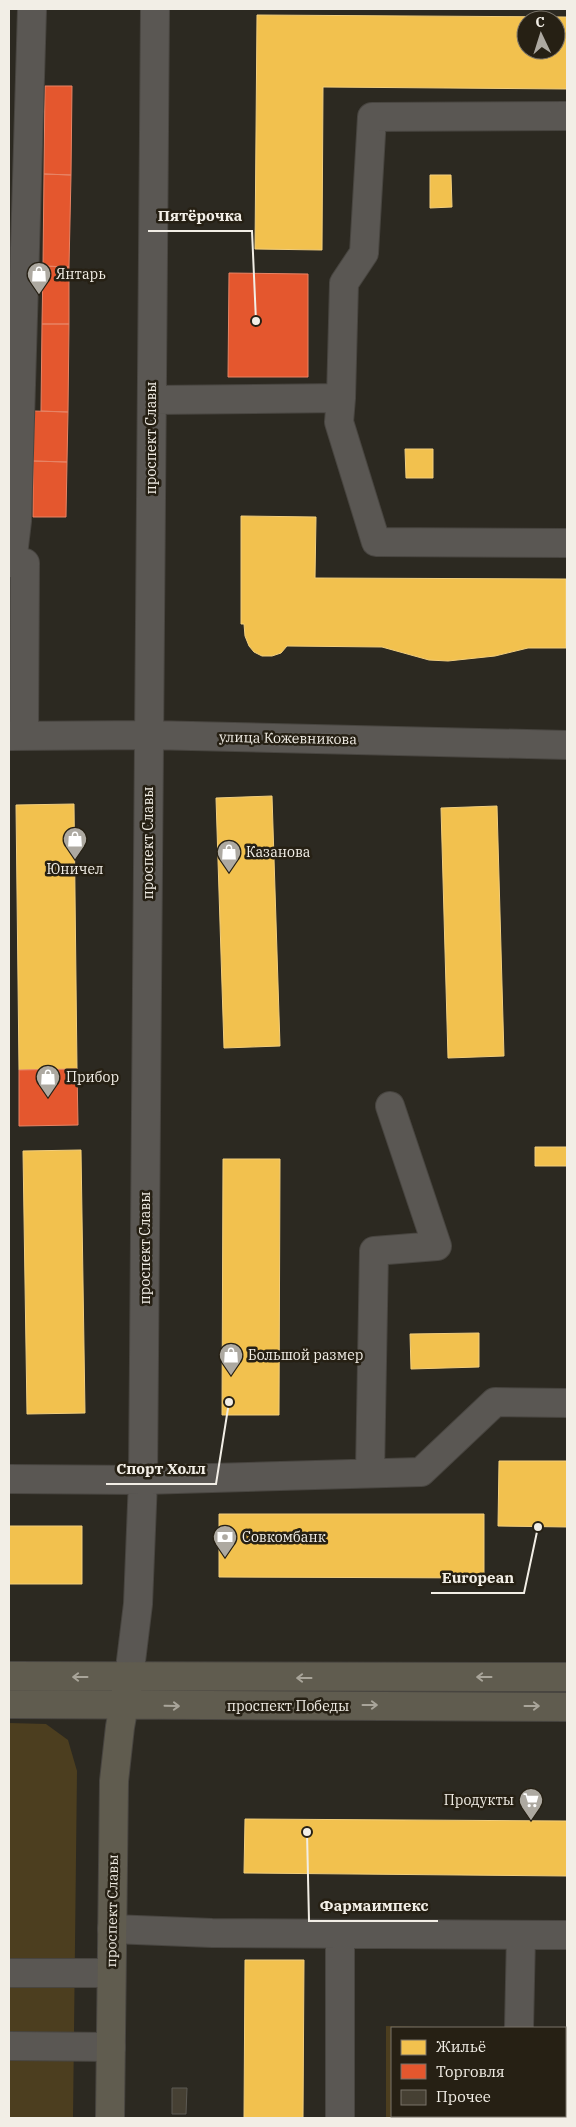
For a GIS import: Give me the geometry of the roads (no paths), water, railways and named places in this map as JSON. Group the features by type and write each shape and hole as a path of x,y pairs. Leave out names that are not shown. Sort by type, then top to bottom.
{"main road":[{"name":"проспект Победы","path":"9,1676 567,1677"},
{"name":"проспект Славы","path":"110,2118 114,1781 129,1677"},
{"name":"проспект Победы","path":"9,1704 567,1707"}],"street":[{"path":"17,735 17,622 25,563 11,563 17,521 32,9"},
{"name":"проспект Славы","path":"129,1677 138,1604 143,1480 155,9"},
{"path":"567,116 372,117 364,253 344,283 339,422 376,542 567,543"},
{"path":"152,400 341,398"},
{"name":"улица Кожевникова","path":"17,735 149,735 567,745"},
{"path":"370,1473 374,1251 437,1246 390,1106"},
{"path":"9,1480 143,1480 421,1472 495,1402 567,1403"},
{"path":"112,1929 212,1933 567,1935"},
{"path":"340,1934 340,2118"},
{"path":"519,2027 521,1936"},
{"path":"9,1973 111,1973"},
{"path":"9,2046 111,2047"}],"place":[{"name":"Янтарь","path":"39,295"},
{"name":"Пятёрочка","path":"256,321"},
{"name":"Юничел","path":"75,860"},
{"name":"Казанова","path":"229,873"},
{"name":"Прибор","path":"48,1098"},
{"name":"Большой размер","path":"231,1376"},
{"name":"Спорт Холл","path":"229,1402"},
{"name":"European","path":"538,1527"},
{"name":"Совкомбанк","path":"225,1558"},
{"name":"Продукты","path":"531,1821"},
{"name":"Фармаимпекс","path":"307,1832"}]}
